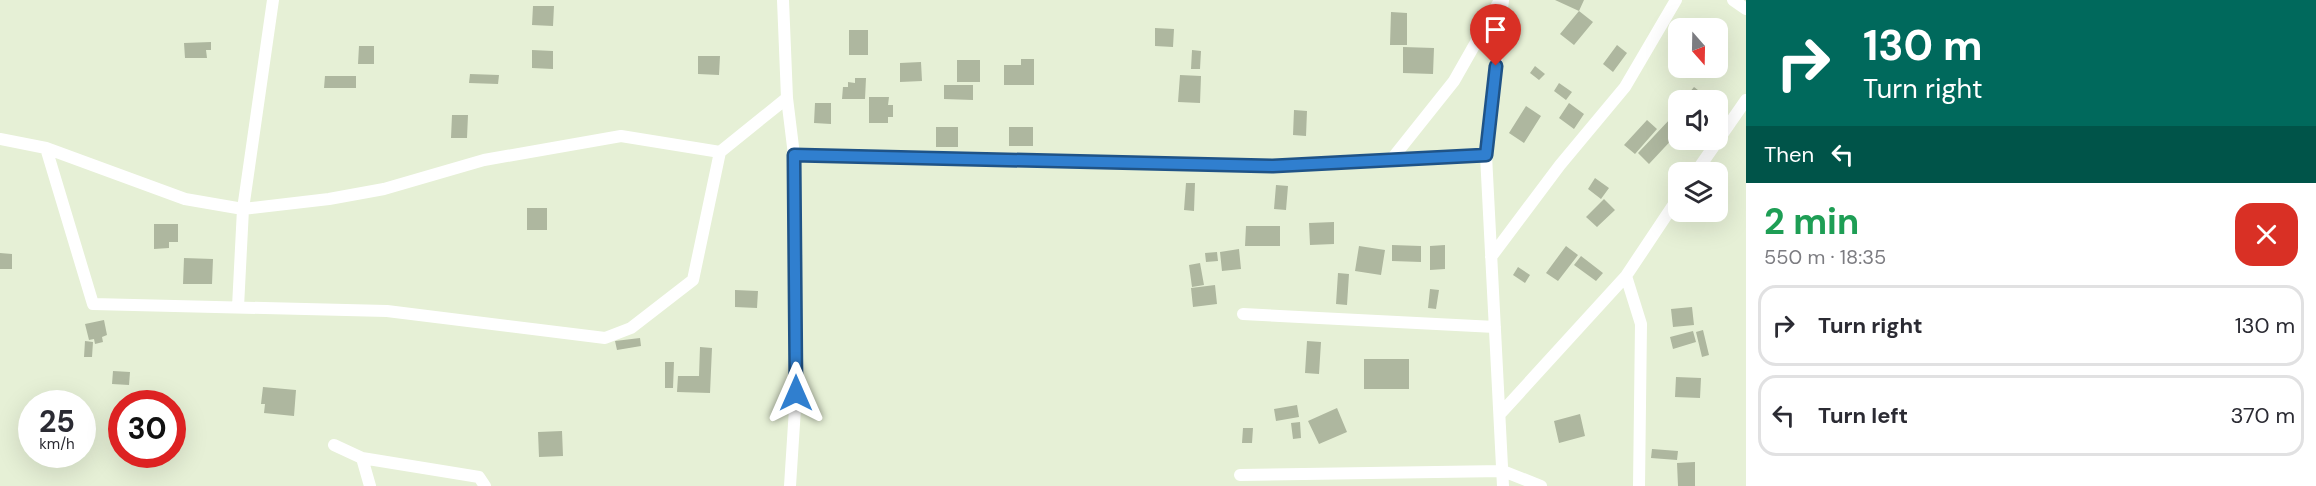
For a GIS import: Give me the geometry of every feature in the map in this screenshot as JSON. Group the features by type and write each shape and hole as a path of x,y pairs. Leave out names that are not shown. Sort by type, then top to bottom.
{"street":[{"path":"238,307 243,209 273,0"},
{"path":"783,0 787,98 794,155 796,393 790,486"},
{"path":"1502,0 1486,155 1503,486"},
{"path":"1391,160 1454,81 1502,0"},
{"path":"1491,257 1560,165 1625,87 1676,0"},
{"path":"1733,0 1746,9"},
{"path":"46,148 93,304 387,311 605,338 631,328 693,280 720,152 787,98"},
{"path":"1703,162 1746,100"},
{"path":"0,139 46,148 185,200 243,209 328,199 384,189 484,160 621,136 720,152"},
{"path":"794,155 1273,166 1486,155"},
{"path":"1500,414 1626,276 1668,213"},
{"path":"1626,276 1641,324 1639,486"},
{"path":"1243,314 1495,327"},
{"path":"334,445 362,458 479,477 485,486"},
{"path":"362,458 370,486"},
{"path":"1240,475 1503,471 1541,486"}],"building":[{"path":"1555,0 1584,0 1579,11"},
{"path":"533,6 554,6 553,26 532,25"},
{"path":"1579,11 1593,22 1574,45 1560,34"},
{"path":"1391,12 1407,13 1407,45 1390,45"},
{"path":"1155,28 1174,29 1173,47 1155,46"},
{"path":"849,30 868,30 868,55 849,55"},
{"path":"211,42 211,50 206,50 207,58 185,58 184,43"},
{"path":"1617,45 1627,53 1613,72 1603,64"},
{"path":"359,46 374,46 374,64 358,64"},
{"path":"1403,47 1434,48 1433,74 1403,73"},
{"path":"532,50 553,51 553,69 532,68"},
{"path":"1192,50 1201,51 1200,69 1191,69"},
{"path":"698,56 720,56 719,75 698,74"},
{"path":"1021,59 1034,59 1034,85 1004,85 1004,65 1021,65"},
{"path":"957,60 980,60 980,82 957,82"},
{"path":"921,62 922,81 900,82 900,63"},
{"path":"1535,66 1545,74 1539,80 1530,73"},
{"path":"470,74 499,75 498,84 469,83"},
{"path":"1180,75 1201,76 1200,103 1178,102"},
{"path":"325,76 356,76 356,88 324,88"},
{"path":"855,78 866,78 865,99 842,99 843,87 848,87 848,82 855,83"},
{"path":"1559,83 1572,92 1566,100 1554,91"},
{"path":"944,85 973,85 973,100 944,99"},
{"path":"869,97 889,97 888,105 893,105 893,117 888,117 888,123 869,123"},
{"path":"815,103 831,103 831,124 814,123"},
{"path":"1569,103 1584,114 1574,129 1559,118"},
{"path":"1526,106 1541,116 1524,143 1509,133"},
{"path":"1294,110 1307,111 1306,136 1293,135"},
{"path":"452,115 468,115 467,138 451,138"},
{"path":"1647,120 1657,129 1635,154 1624,145"},
{"path":"1668,121 1668,144 1649,164 1638,153"},
{"path":"936,127 958,127 958,147 936,147"},
{"path":"1009,127 1033,127 1033,146 1009,146"},
{"path":"1595,178 1609,188 1601,199 1588,189"},
{"path":"1186,183 1195,183 1194,211 1184,210"},
{"path":"1276,185 1288,186 1286,210 1274,209"},
{"path":"1604,199 1615,210 1597,227 1586,217"},
{"path":"527,208 547,208 547,230 527,230"},
{"path":"1334,222 1334,244 1310,245 1309,223"},
{"path":"154,224 178,224 178,242 169,242 169,248 154,249"},
{"path":"1246,226 1280,226 1280,246 1245,246"},
{"path":"1392,245 1421,246 1421,262 1392,261"},
{"path":"1445,245 1445,269 1430,270 1430,246"},
{"path":"1359,246 1385,250 1381,275 1355,271"},
{"path":"1566,246 1578,255 1558,281 1546,273"},
{"path":"1239,249 1241,269 1222,271 1220,252"},
{"path":"1217,252 1218,261 1206,262 1205,253"},
{"path":"0,253 12,254 12,269 0,269"},
{"path":"1581,256 1603,273 1596,281 1574,265"},
{"path":"184,258 213,259 212,284 183,284"},
{"path":"1200,263 1204,285 1192,287 1189,265"},
{"path":"1518,267 1530,275 1525,283 1513,275"},
{"path":"1338,273 1349,274 1347,305 1336,304"},
{"path":"1215,285 1217,304 1193,307 1191,288"},
{"path":"1430,289 1439,290 1436,309 1428,308"},
{"path":"735,290 758,291 757,308 735,307"},
{"path":"1692,307 1694,325 1673,327 1671,309"},
{"path":"104,320 107,335 102,337 103,342 95,344 94,339 89,340 85,324"},
{"path":"1703,330 1709,355 1702,357 1696,332"},
{"path":"1693,331 1696,342 1673,349 1670,337"},
{"path":"640,338 641,346 617,350 615,341"},
{"path":"85,341 93,342 92,357 84,357"},
{"path":"1307,341 1321,342 1319,374 1305,373"},
{"path":"700,347 712,348 710,393 677,392 678,376 699,376"},
{"path":"1364,359 1409,359 1409,389 1364,389"},
{"path":"665,362 674,362 673,388 665,388"},
{"path":"113,371 130,372 129,385 112,384"},
{"path":"1676,377 1701,378 1700,398 1675,397"},
{"path":"263,387 296,390 294,416 264,413 265,404 261,404"},
{"path":"1297,405 1299,417 1276,421 1274,409"},
{"path":"1337,408 1347,432 1319,444 1308,421"},
{"path":"1580,414 1585,436 1559,443 1554,421"},
{"path":"1300,422 1301,438 1293,439 1291,423"},
{"path":"1243,428 1253,428 1252,443 1242,443"},
{"path":"562,431 563,456 539,457 538,432"},
{"path":"1652,449 1678,451 1677,460 1651,458"},
{"path":"1695,462 1695,486 1678,486 1677,463"}],"route":[{"path":"796,393 794,155 1273,166 1486,155 1496,66"}]}
